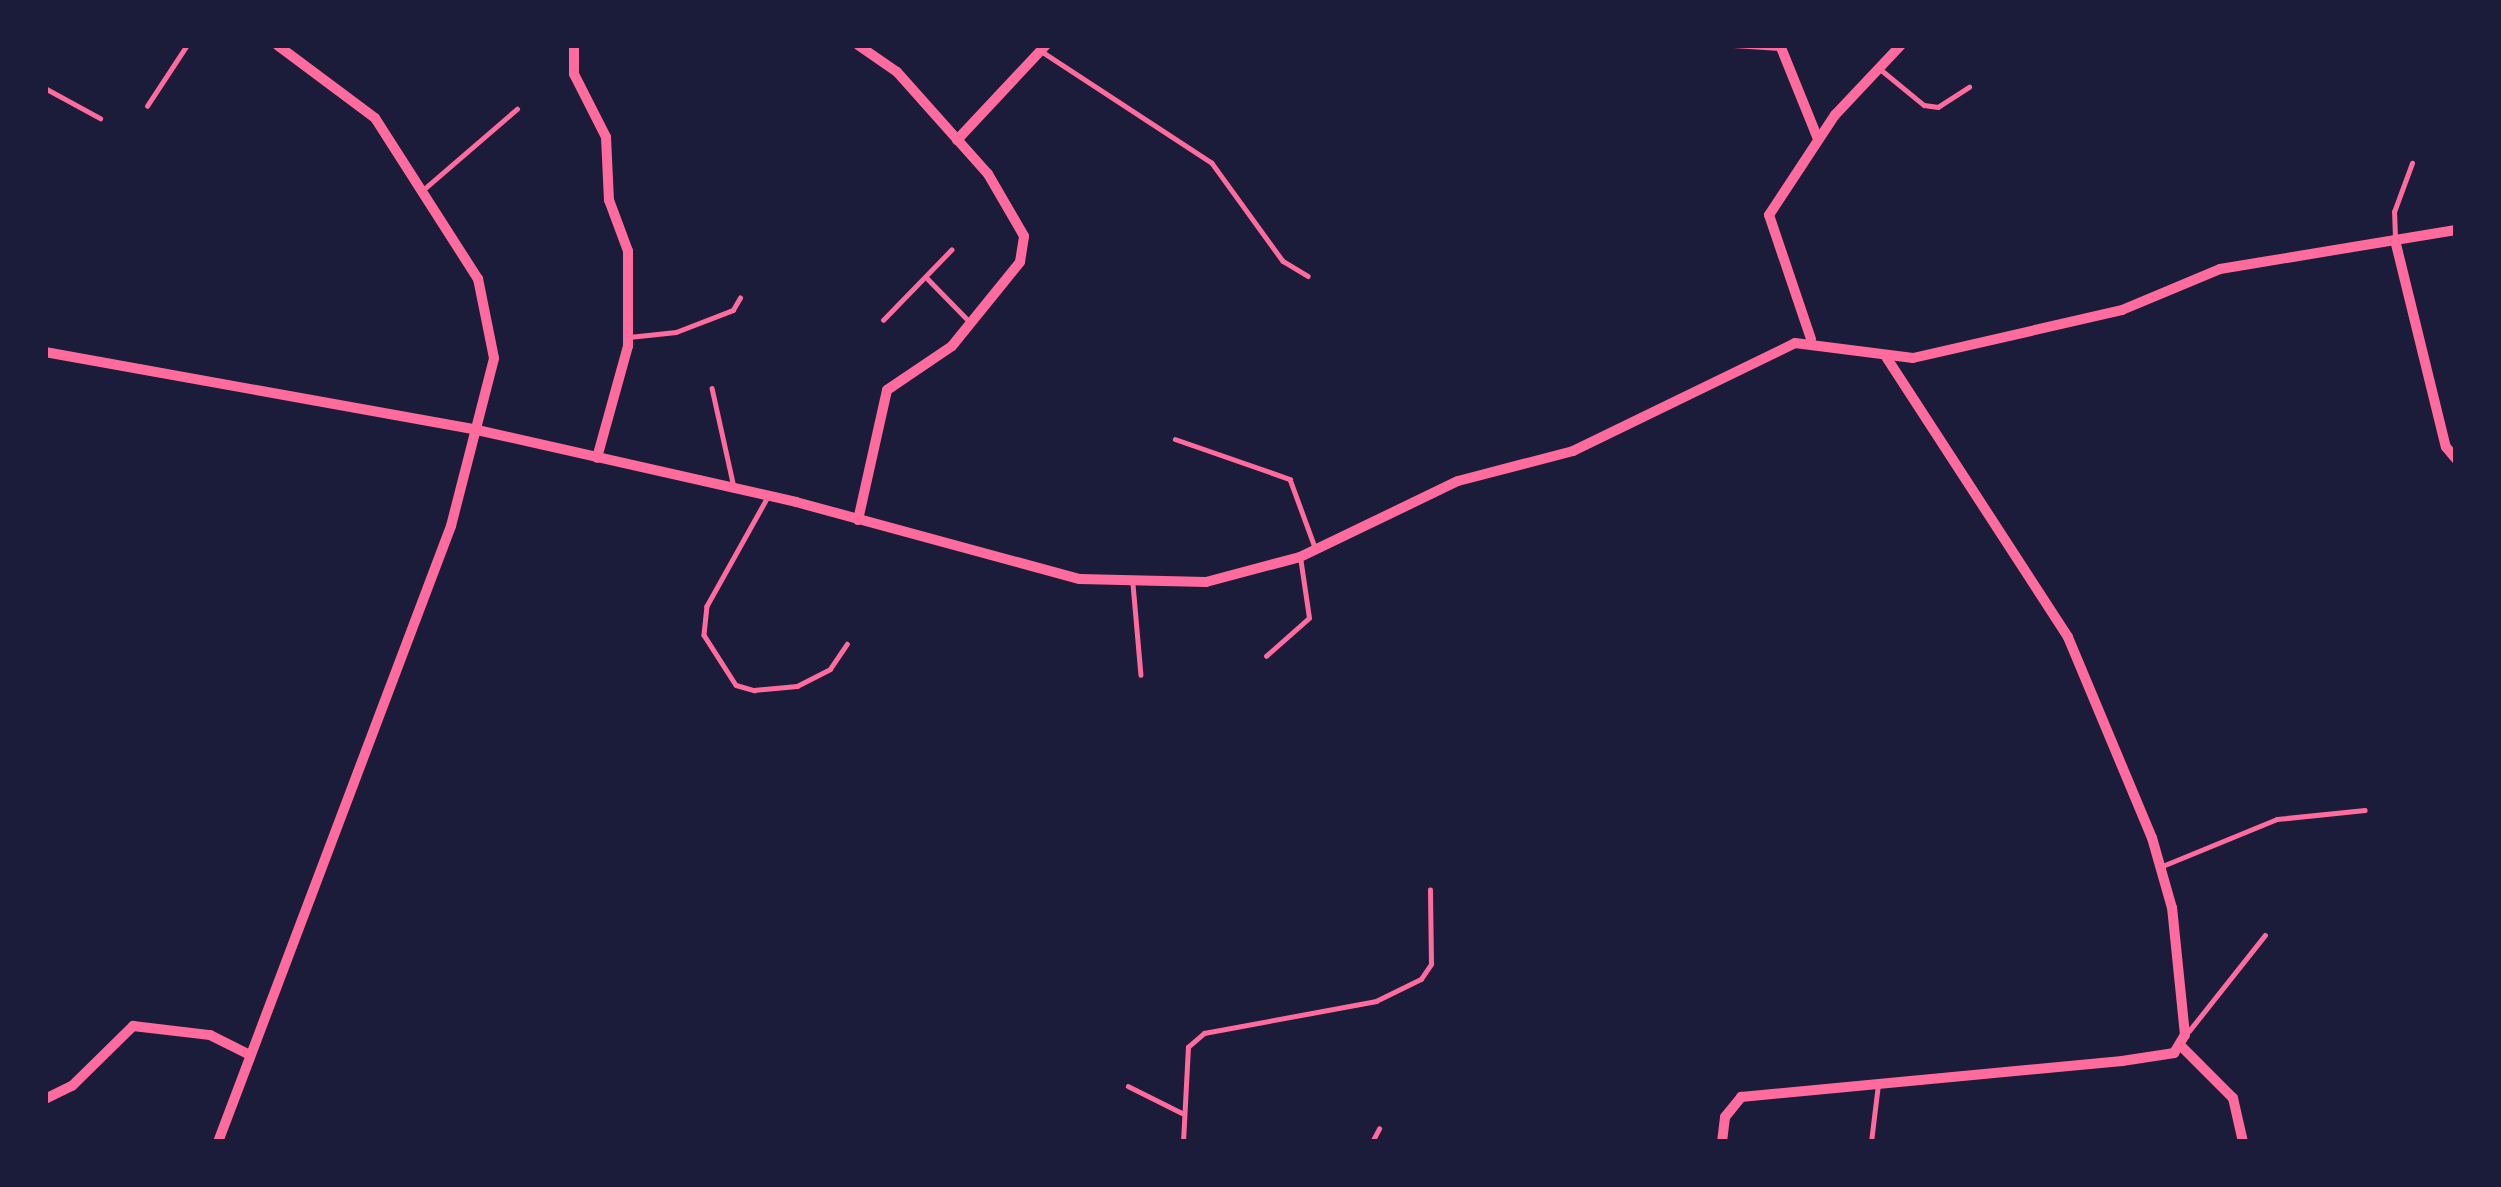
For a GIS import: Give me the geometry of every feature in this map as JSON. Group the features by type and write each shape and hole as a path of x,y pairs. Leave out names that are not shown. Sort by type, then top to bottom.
{"street":[{"path":"218,1142 370,752 477,430 494,358 478,279 375,118 277,45"},
{"path":"574,45 574,74 606,136 609,200 628,251 629,338 597,458"},
{"path":"857,520 887,390 952,346 1020,262 1024,236 957,140 898,72 858,45"},
{"path":"1811,339 1769,215 1819,139 1900,45"},
{"path":"1780,47 1819,139"},
{"path":"957,140 1044,48"},
{"path":"45,352 477,430 733,488 1016,566 1133,584 1207,582 1300,557 1457,482 1573,451 1811,339 1887,358 2122,310 2220,269 2456,230"},
{"path":"2395,240 2446,446 2456,459"},
{"path":"1887,358 2052,608 2160,867 2184,1041 2233,1098 2243,1142"},
{"path":"45,1100 72,1086 133,1026 210,1035 250,1055"},
{"path":"1722,1142 1725,1117 1741,1097 2122,1061 2184,1041"}],"lane":[{"path":"1733,45 1780,47"},
{"path":"1044,48 1212,163 1283,261 1308,276"},
{"path":"1879,68 1924,105 1938,107 1969,87"},
{"path":"45,88 100,118"},
{"path":"423,190 517,109"},
{"path":"2395,240 2394,212 2412,163"},
{"path":"883,320 928,279 951,250"},
{"path":"928,279 971,323"},
{"path":"629,338 676,332 733,310 740,298"},
{"path":"712,388 733,488"},
{"path":"1175,440 1290,478 1316,550"},
{"path":"768,497 703,616 704,635 736,685 754,690 797,686 830,669 847,644"},
{"path":"1266,656 1309,618 1300,557"},
{"path":"1133,584 1141,675"},
{"path":"2160,867 2260,824 2365,810"},
{"path":"1184,1142 1183,1061 1204,1033 1332,1013 1421,979 1431,964 1430,890"},
{"path":"2184,1041 2265,935"},
{"path":"1871,1142 1878,1084"},
{"path":"1128,1086 1182,1113"},
{"path":"1372,1142 1379,1129"}],"path":[{"path":"147,106 187,45"}]}
